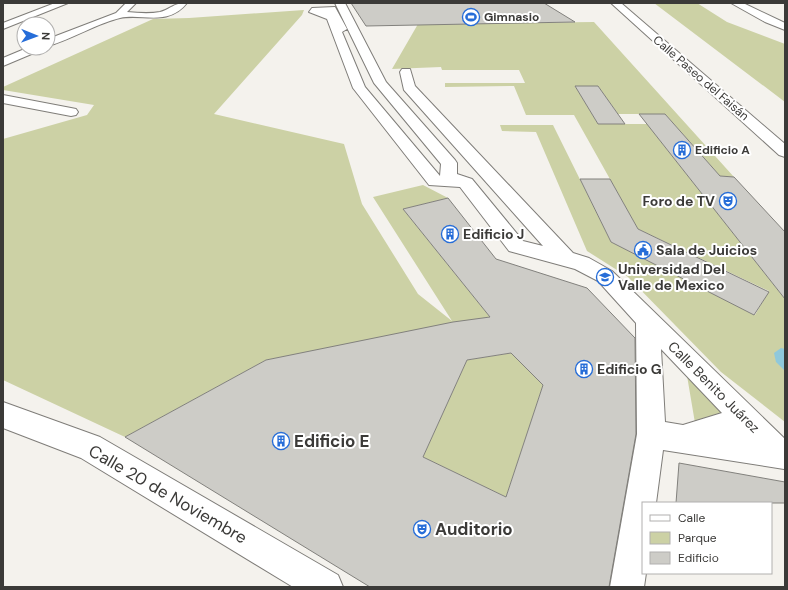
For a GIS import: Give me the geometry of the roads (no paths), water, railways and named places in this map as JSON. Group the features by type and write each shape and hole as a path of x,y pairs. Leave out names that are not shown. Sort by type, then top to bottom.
{"street":[{"path":"3,26 43,12 63,3"},
{"path":"119,15 131,3"},
{"path":"56,40 119,15 167,14 175,10 182,3"},
{"name":"Calle Paseo del Faisán","path":"616,3 785,152"},
{"path":"736,3 785,27"},
{"path":"330,6 355,32 380,83 449,163 448,177 466,183"},
{"path":"330,6 335,12 366,85 405,132 428,138"},
{"path":"330,6 359,88 435,181 466,183"},
{"path":"19,10 43,12"},
{"path":"3,62 18,56"},
{"path":"406,72 409,87 566,259"},
{"path":"3,99 71,112"},
{"path":"426,169 449,163"},
{"name":"Calle Benito Juárez","path":"466,183 516,246 582,263 605,276 783,455"},
{"name":"Calle Benito Juárez","path":"628,587 652,434 648,320"},
{"name":"Calle 20 de Noviembre","path":"3,415 90,447 326,587"},
{"path":"683,439 746,419"},
{"path":"652,434 783,455"}],"water":[{"path":"781,348 785,349 785,371 776,362 774,353"}],"place":[{"name":"Gimnasio","path":"471,17"},
{"name":"Edificio A","path":"682,150"},
{"name":"Foro de TV","path":"728,201"},
{"name":"Edificio J","path":"450,234"},
{"name":"Sala de Juicios","path":"643,250"},
{"name":"Universidad Del Valle de Mexico","path":"605,277"},
{"name":"Edificio G","path":"584,369"},
{"name":"Edificio E","path":"281,441"},
{"name":"Auditorio","path":"422,529"}]}
